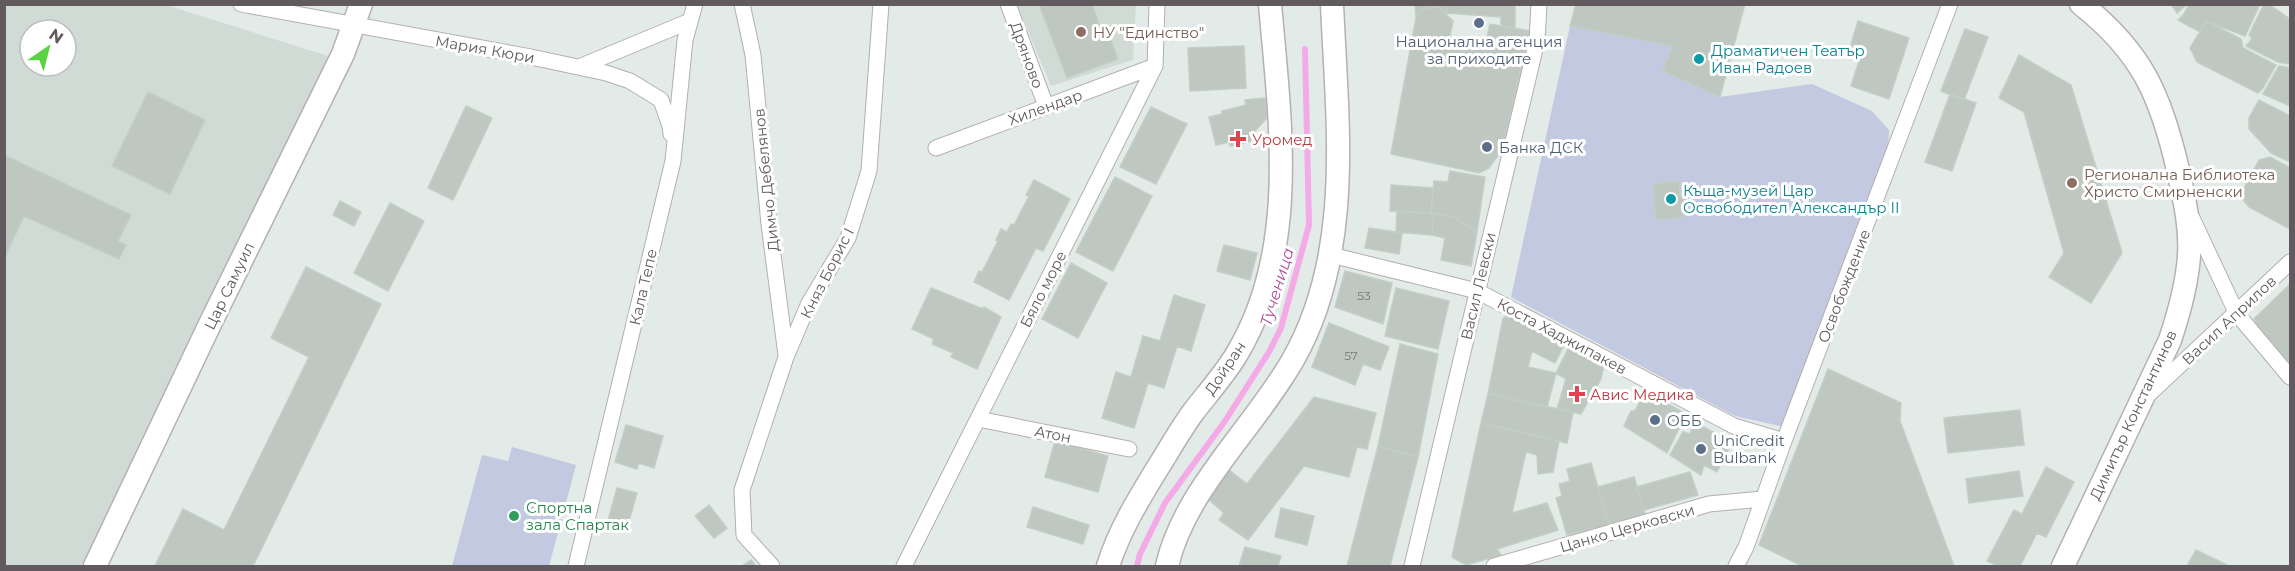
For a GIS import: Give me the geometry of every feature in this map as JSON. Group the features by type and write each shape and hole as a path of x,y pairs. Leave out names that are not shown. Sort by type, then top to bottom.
{"street":[{"name":"Мария Кюри","path":"241,4 357,15 630,81 661,100 670,126 673,161"},
{"name":"Кала Тепе","path":"576,567 673,161 685,40 695,4"},
{"name":"Димчо Дебелянов","path":"742,4 753,55 769,224 786,357"},
{"name":"Княз Борис I","path":"772,567 744,535 742,490 786,357 809,303 848,238 869,171 881,4"},
{"name":"Дряново","path":"1008,4 1046,106"},
{"name":"Бяло море","path":"904,567 1155,66 1157,4"},
{"name":"Дойран","path":"1108,567 1129,514 1192,414 1235,356 1261,300 1280,215 1282,192 1280,118 1270,4"},
{"path":"1167,567 1181,524 1294,358 1316,309 1331,255 1337,190 1332,4"},
{"name":"Васил Левски","path":"1412,567 1536,40 1539,4"},
{"name":"Освобождение","path":"1736,567 1746,547 1950,4"},
{"name":"Димитър Константинов","path":"2063,567 2170,340 2180,310 2189,255 2186,203 2171,137 2154,90 2131,51 2081,4"},
{"name":"Цар Самуил","path":"95,567 204,336 343,54 357,15"},
{"path":"579,67 690,21"},
{"name":"Хилендар","path":"936,148 1155,66"},
{"path":"2186,203 2237,314 2290,377"},
{"name":"Коста Хаджипакев","path":"1331,255 1477,291 1734,426 1784,441"},
{"name":"Васил Априлов","path":"2141,401 2237,314 2290,262"},
{"name":"Атон","path":"978,419 1129,449"},
{"name":"Цанко Церковски","path":"1494,567 1708,504 1762,500"}],"shaded area":[{"path":"4,5 166,5 331,57 88,566 5,566"},
{"name":"НУ \"Единство\"","path":"1017,5 1136,5 1133,60 1051,86"},
{"path":"1570,26 1673,46 1662,71 1720,97 1812,84 1872,111 1889,130 1888,153 1794,429 1735,416 1511,297"},
{"name":"Спортна зала Спартак","path":"512,447 576,465 549,566 452,566 482,455 508,461"}],"building":[{"path":"1039,4 1092,4 1104,38 1109,36 1118,59 1067,78"},
{"path":"1415,4 1447,4 1447,13 1438,7 1421,9 1416,18"},
{"path":"1447,4 1515,4 1515,29 1501,26 1501,17 1447,13"},
{"name":"Драматичен Театър Иван Радоев","path":"1576,4 1745,4 1720,97 1662,71 1673,46 1570,26"},
{"path":"2171,4 2187,4 2177,13"},
{"path":"2189,4 2260,4 2245,36 2206,21 2200,32 2178,20"},
{"path":"2264,4 2268,4 2290,19 2290,64 2278,62 2246,46 2252,39 2249,35"},
{"path":"1438,7 1453,21 1450,37 1485,47 1490,24 1530,31 1502,150 1489,168 1479,173 1391,154 1416,18 1421,9"},
{"path":"1858,21 1909,38 1889,99 1851,86 1860,58 1848,54"},
{"path":"2206,21 2241,39 2243,48 2276,65 2258,93 2197,62 2190,48"},
{"path":"1965,29 1988,37 1964,100 1941,91"},
{"path":"1244,46 1246,88 1190,91 1188,48"},
{"name":"Регионална Библиотека Христо Смирненски","path":"2019,55 2071,85 2122,253 2091,303 2049,277 2064,253 2024,112 1999,98"},
{"path":"2279,66 2290,68 2290,106 2263,94"},
{"path":"148,92 205,120 170,194 112,166"},
{"path":"1950,94 1976,103 1952,171 1925,162"},
{"path":"1265,98 1267,118 1255,131 1257,140 1230,146 1229,142 1216,145 1209,117 1246,105 1245,100"},
{"path":"2259,100 2290,116 2290,162 2271,153 2249,129 2249,118"},
{"path":"466,106 492,118 453,200 428,188"},
{"path":"1151,107 1187,124 1156,184 1120,167"},
{"path":"4,155 131,215 118,241 126,245 119,259 24,216 4,259"},
{"path":"2270,157 2290,168 2290,229 2249,207 2240,196 2259,160"},
{"path":"1450,171 1485,177 1477,232 1454,217 1431,213 1434,181 1448,182"},
{"path":"1115,177 1152,196 1113,271 1076,252"},
{"path":"1034,180 1070,199 1043,251 1036,248 1009,300 974,282 979,271 982,272 998,241 996,240 1001,229 1007,232 1011,224 1014,225 1029,196 1026,195"},
{"name":"Къща-музей Цар Освободител Александър II","path":"1679,181 1680,195 1687,194 1688,204 1681,204 1683,218 1656,220 1653,184"},
{"path":"1391,185 1433,188 1431,213 1390,211"},
{"path":"340,201 361,212 354,226 333,215"},
{"path":"390,203 424,221 388,291 354,273"},
{"path":"1397,211 1433,214 1432,235 1396,232"},
{"path":"1433,214 1454,217 1477,232 1471,266 1441,260 1445,238 1432,235"},
{"path":"1369,228 1402,233 1399,254 1365,248"},
{"path":"1224,245 1257,253 1250,280 1217,271"},
{"path":"1071,263 1107,283 1078,338 1042,319"},
{"path":"306,267 381,304 253,566 155,566 183,509 224,530 309,357 271,338"},
{"path":"1345,271 1392,283 1383,324 1335,307"},
{"path":"2290,284 2289,365 2268,345 2254,319"},
{"path":"931,288 983,309 984,307 1001,317 977,369 951,357 953,353 932,344 934,339 912,329"},
{"path":"1396,288 1449,301 1438,349 1385,336"},
{"path":"1174,295 1205,305 1191,351 1177,346 1164,388 1148,383 1134,428 1102,418 1116,372 1131,377 1143,336 1160,341"},
{"path":"1511,315 1565,343 1555,363 1532,351 1528,367 1556,373 1547,407 1488,394 1503,318"},
{"path":"1329,323 1389,347 1380,370 1363,364 1355,385 1312,367"},
{"path":"1400,344 1438,354 1418,457 1378,446"},
{"name":"Авис Медика","path":"1569,347 1604,365 1601,379 1581,414 1557,409 1566,379 1556,373"},
{"path":"1828,369 1901,403 1900,421 1954,566 1802,566 1759,545"},
{"name":"ОББ","path":"1645,391 1686,414 1667,453 1624,426"},
{"path":"1488,394 1573,412 1567,443 1481,423"},
{"path":"1314,397 1376,413 1367,449 1357,447 1349,477 1304,466 1248,540 1219,520 1224,513 1207,498 1229,470 1247,484"},
{"path":"2020,410 2024,445 1948,453 1944,418"},
{"name":"UniCredit Bulbank","path":"1694,422 1732,442 1717,472 1704,465 1701,475 1670,455 1683,432 1690,434"},
{"path":"1481,423 1559,441 1553,472 1538,474 1537,455 1526,452 1512,513 1547,503 1558,530 1497,549 1501,555 1466,565 1452,557"},
{"path":"626,425 663,436 654,468 639,463 637,469 615,462"},
{"path":"1055,441 1108,456 1098,492 1045,477"},
{"path":"1378,446 1418,457 1390,566 1347,566"},
{"path":"1591,463 1609,525 1567,535 1556,498 1562,496 1559,484 1570,481 1567,469"},
{"path":"2046,467 2074,482 2046,537 2037,533 2020,566 1998,566 1987,561 2014,510 2022,514"},
{"path":"2019,471 2023,496 1969,503 1966,479"},
{"path":"1690,472 1698,495 1644,510 1636,487"},
{"path":"1634,477 1645,514 1609,525 1598,487"},
{"path":"617,488 637,493 629,521 624,519 621,532 606,528"},
{"path":"709,505 727,528 714,538 695,516"},
{"path":"1033,507 1089,525 1083,544 1027,527"},
{"path":"1281,508 1314,516 1307,545 1275,537"},
{"path":"1245,547 1281,556 1278,566 1239,566"},
{"path":"2196,550 2229,566 2187,566"},
{"path":"751,560 756,566 742,566"}],"waterway":[{"name":"Тученица","path":"1137,566 1140,554 1165,503 1225,421 1269,352 1281,328 1309,225 1305,49"}],"place":[{"name":"Национална агенция за приходите","path":"1479,23"},
{"name":"НУ \"Единство\"","path":"1081,32"},
{"name":"Драматичен Театър Иван Радоев","path":"1699,59"},
{"name":"Уромед","path":"1238,139"},
{"name":"Банка ДСК","path":"1487,147"},
{"name":"Регионална Библиотека Христо Смирненски","path":"2072,183"},
{"name":"Къща-музей Цар Освободител Александър II","path":"1671,199"},
{"name":"Авис Медика","path":"1577,394"},
{"name":"ОББ","path":"1655,420"},
{"name":"UniCredit Bulbank","path":"1701,449"},
{"name":"Спортна зала Спартак","path":"514,516"}]}
